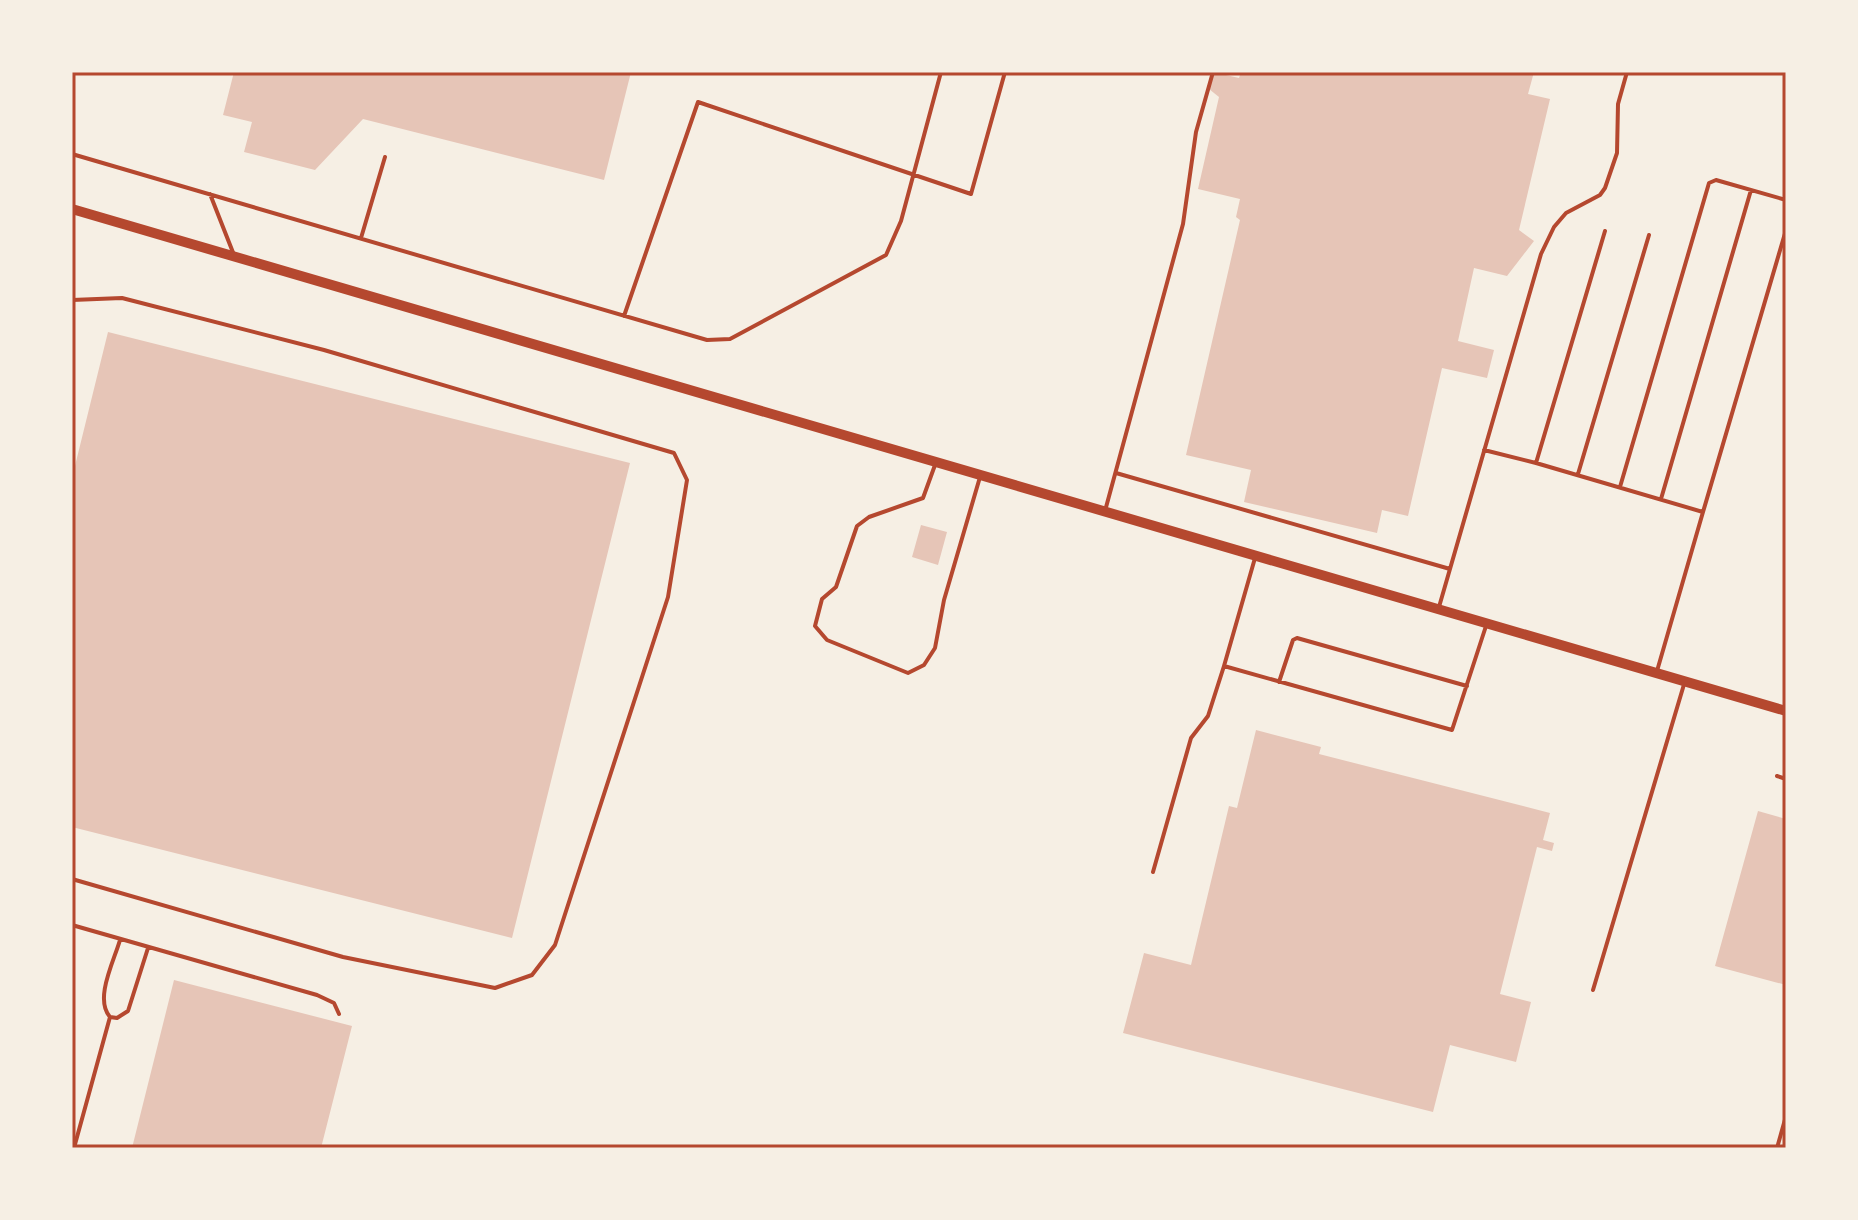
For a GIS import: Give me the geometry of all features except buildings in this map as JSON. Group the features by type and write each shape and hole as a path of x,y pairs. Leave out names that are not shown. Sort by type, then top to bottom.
{"street":[{"path":"72,209 1786,711"}],"lane":[{"path":"72,154 707,340 730,339 886,255 901,221 941,72"},
{"path":"624,316 698,102 971,194 1005,72"},
{"path":"1105,511 1183,224 1196,132 1213,72"},
{"path":"1439,609 1546,242 1566,213 1600,195 1605,188 1617,153 1618,104 1627,72"},
{"path":"361,238 385,157"},
{"path":"1620,487 1709,183 1716,180 1786,200"},
{"path":"1661,499 1751,190"},
{"path":"210,194 235,256"},
{"path":"1656,673 1786,230"},
{"path":"1536,463 1605,231"},
{"path":"1577,475 1649,235"},
{"path":"72,300 122,298 354,359 674,453 687,480 668,597 555,945 532,975 495,988 465,984 343,957 72,879"},
{"path":"1484,450 1703,512"},
{"path":"936,462 923,498 869,517 857,526 836,587 822,599 815,626 827,640 908,673 924,665 935,648 944,600 980,475"},
{"path":"1116,473 1450,569"},
{"path":"1153,872 1191,738 1208,716 1255,556"},
{"path":"1224,666 1450,730 1454,728 1486,623"},
{"path":"1279,682 1293,640 1297,638 1467,686"},
{"path":"1593,990 1685,681"},
{"path":"1777,776 1786,779"},
{"path":"72,925 317,995 334,1003 339,1014"},
{"path":"120,940 103,998 110,1017 117,1018 128,1011 148,948"},
{"path":"74,1148 110,1017"},
{"path":"1777,1148 1786,1116"}]}
